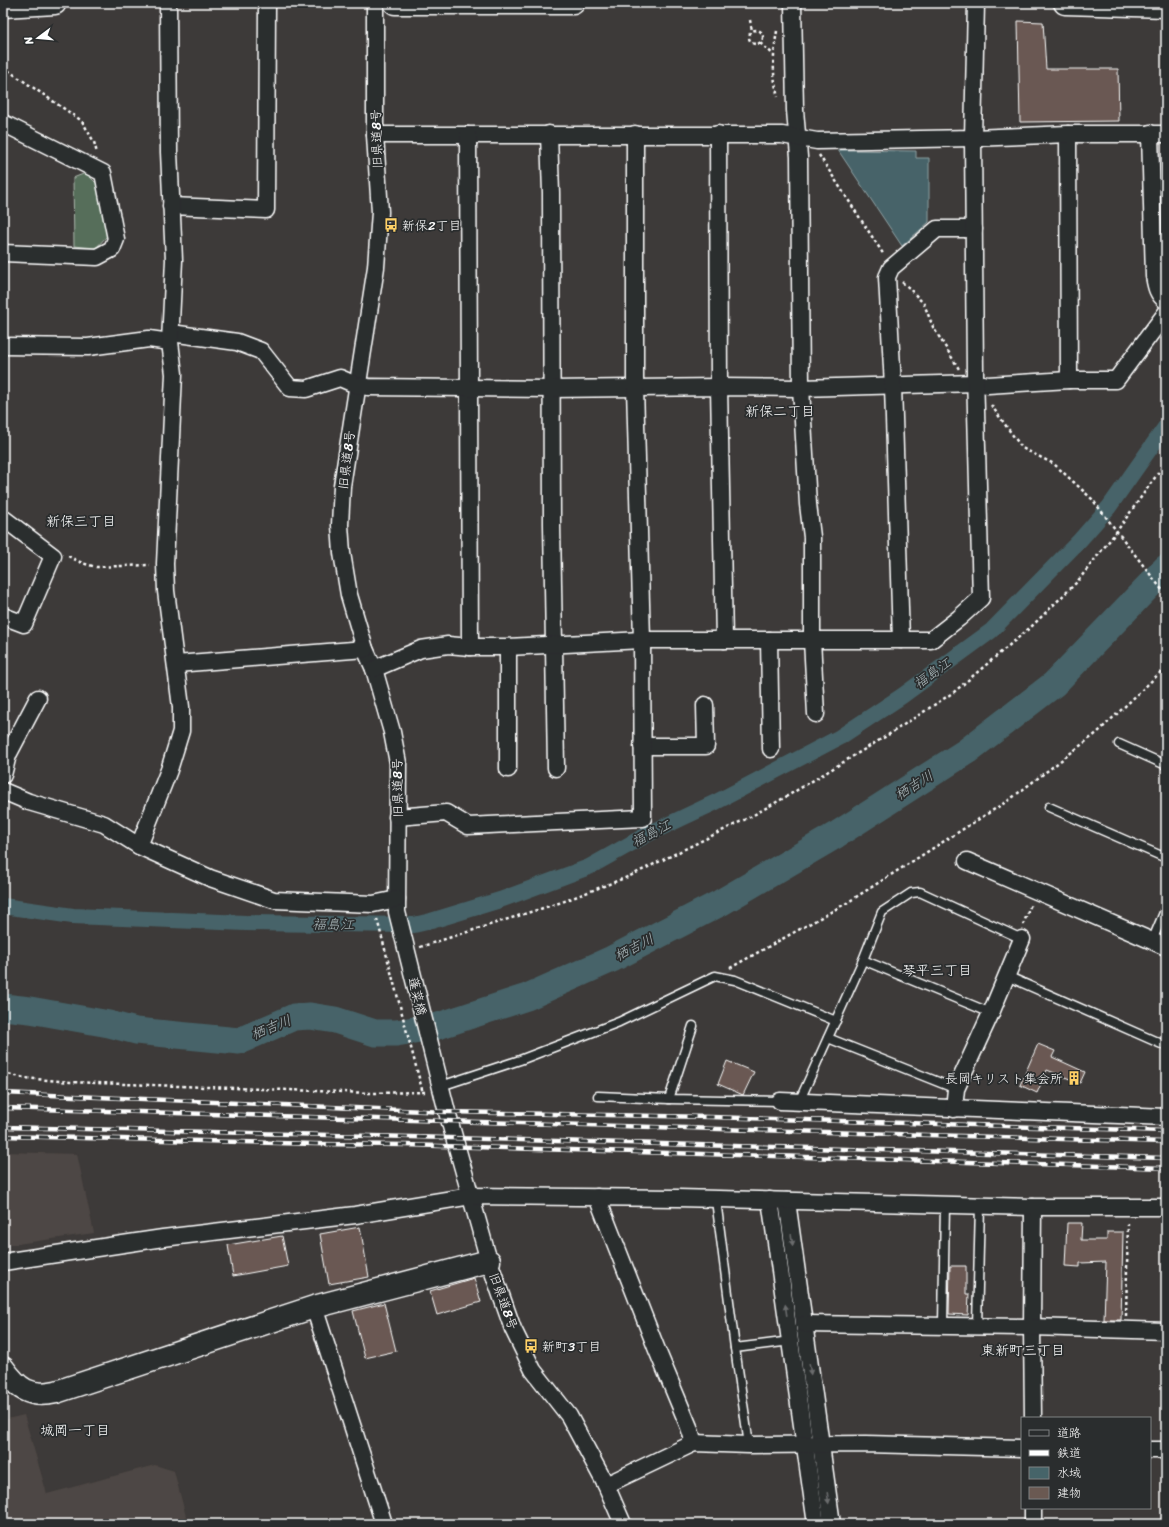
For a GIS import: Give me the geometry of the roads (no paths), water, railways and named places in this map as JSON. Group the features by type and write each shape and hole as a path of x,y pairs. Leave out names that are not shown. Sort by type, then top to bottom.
{"street":[{"path":"3,6 55,3"},
{"path":"139,846 169,770 181,731 176,664 166,591 165,564 174,374 171,337 174,260 169,152 168,3"},
{"path":"171,206 266,210 267,3"},
{"name":"旧県道8号","path":"375,3 375,135 380,212 376,267 356,385 342,486 340,525 342,553 350,595 365,649 374,669 392,732 398,763 397,906"},
{"path":"395,3 573,3"},
{"path":"793,3 795,110 798,138 801,388 808,504 812,537 812,640 816,714"},
{"path":"374,669 421,649 448,645 470,647 508,647 642,640 931,640 960,618 981,598 976,383 973,138 976,3"},
{"path":"1064,3 1166,6"},
{"path":"3,124 103,173 116,239 112,249 97,257 3,253"},
{"path":"1150,133 1154,276 1156,289 1161,297 1166,301"},
{"path":"549,134 551,194 551,389 556,768"},
{"path":"397,817 446,813 468,826 643,818 642,640 635,387 635,134"},
{"path":"375,135 718,134 782,135 817,141 973,138 1068,134 1166,134"},
{"path":"718,134 718,387 724,640"},
{"path":"1068,134 1069,380"},
{"path":"468,135 470,647"},
{"path":"901,640 893,386 886,283 888,272 937,229 974,229"},
{"path":"3,346 88,347 171,337 237,342 261,351 290,388 306,389 340,378 356,385 368,387 551,389 635,387 801,388 976,383 988,385 1069,380 1116,380 1166,313"},
{"path":"3,518 53,556 24,624 3,616"},
{"path":"770,640 771,749"},
{"path":"508,647 508,769"},
{"path":"176,664 365,649"},
{"path":"3,775 5,754 38,698"},
{"path":"642,746 706,746 705,705"},
{"path":"3,791 29,802 104,824 139,846 210,878 274,900 397,906"},
{"path":"967,861 1159,944"},
{"name":"蓬菜橋","path":"397,906 406,951 441,1086"},
{"path":"954,1108 956,1089 991,1013 1022,939"},
{"name":"旧県道8号","path":"441,1086 489,1261 513,1329 533,1370 569,1416 606,1485 623,1524"},
{"path":"780,1101 799,1103 1166,1117"},
{"path":"3,1262 194,1234 355,1215 471,1196 770,1200 1033,1207 1166,1207"},
{"path":"597,1197 689,1427 694,1443"},
{"path":"770,1200 791,1341 832,1524"},
{"path":"787,1201 804,1324 814,1445 816,1524"},
{"path":"1033,1207 1033,1417"},
{"path":"3,1368 15,1383 23,1389 35,1394 47,1394 314,1307 489,1261"},
{"path":"314,1307 384,1524"},
{"path":"804,1324 943,1325 1166,1330"},
{"path":"606,1485 694,1443 1021,1448"},
{"path":"1151,1450 1166,1450"},
{"path":"1033,1524 1034,1509"}],"lane":[{"path":"1119,744 1166,765"},
{"path":"1049,807 1166,858"},
{"path":"799,1103 863,960 882,912 911,893 920,892 1022,939"},
{"path":"1159,944 1166,908"},
{"path":"863,960 991,1013"},
{"path":"441,1086 520,1060 619,1022 715,976 735,980 836,1021"},
{"path":"1007,976 1166,1046"},
{"path":"669,1099 693,1026"},
{"path":"828,1038 956,1089"},
{"path":"598,1096 780,1101"},
{"path":"716,1200 734,1348 749,1445"},
{"path":"943,1325 945,1204"},
{"path":"977,1326 980,1205"},
{"path":"734,1348 791,1341"}],"water":[{"path":"838,150 916,151 916,158 929,158 929,222 902,246"}],"waterway":[{"name":"福島江","path":"3,906 73,916 246,923 414,925 500,900 589,867 648,834 716,802 840,737 902,696 991,631 1080,540 1109,507 1166,426"},
{"name":"栖吉川","path":"3,1007 30,1010 109,1024 136,1031 239,1041 294,1017 310,1016 335,1020 375,1033 396,1033 438,1026 527,997 612,959 720,903 836,835 967,751 1054,684 1166,568"}],"railway":[{"path":"3,1093 447,1112 710,1117 1166,1131"},
{"path":"3,1108 1166,1142"},
{"path":"3,1127 1166,1158"},
{"path":"3,1136 406,1145 1166,1168"}],"place":[{"name":"新保2丁目","path":"391,225"},
{"name":"長岡キリスト集会所","path":"1074,1078"},
{"name":"新町3丁目","path":"531,1346"}],"district":[{"name":"新保二丁目","path":"780,411"},
{"name":"新保三丁目","path":"81,521"},
{"name":"琴平三丁目","path":"937,970"},
{"name":"東新町三丁目","path":"1023,1350"},
{"name":"城岡一丁目","path":"75,1430"}]}
